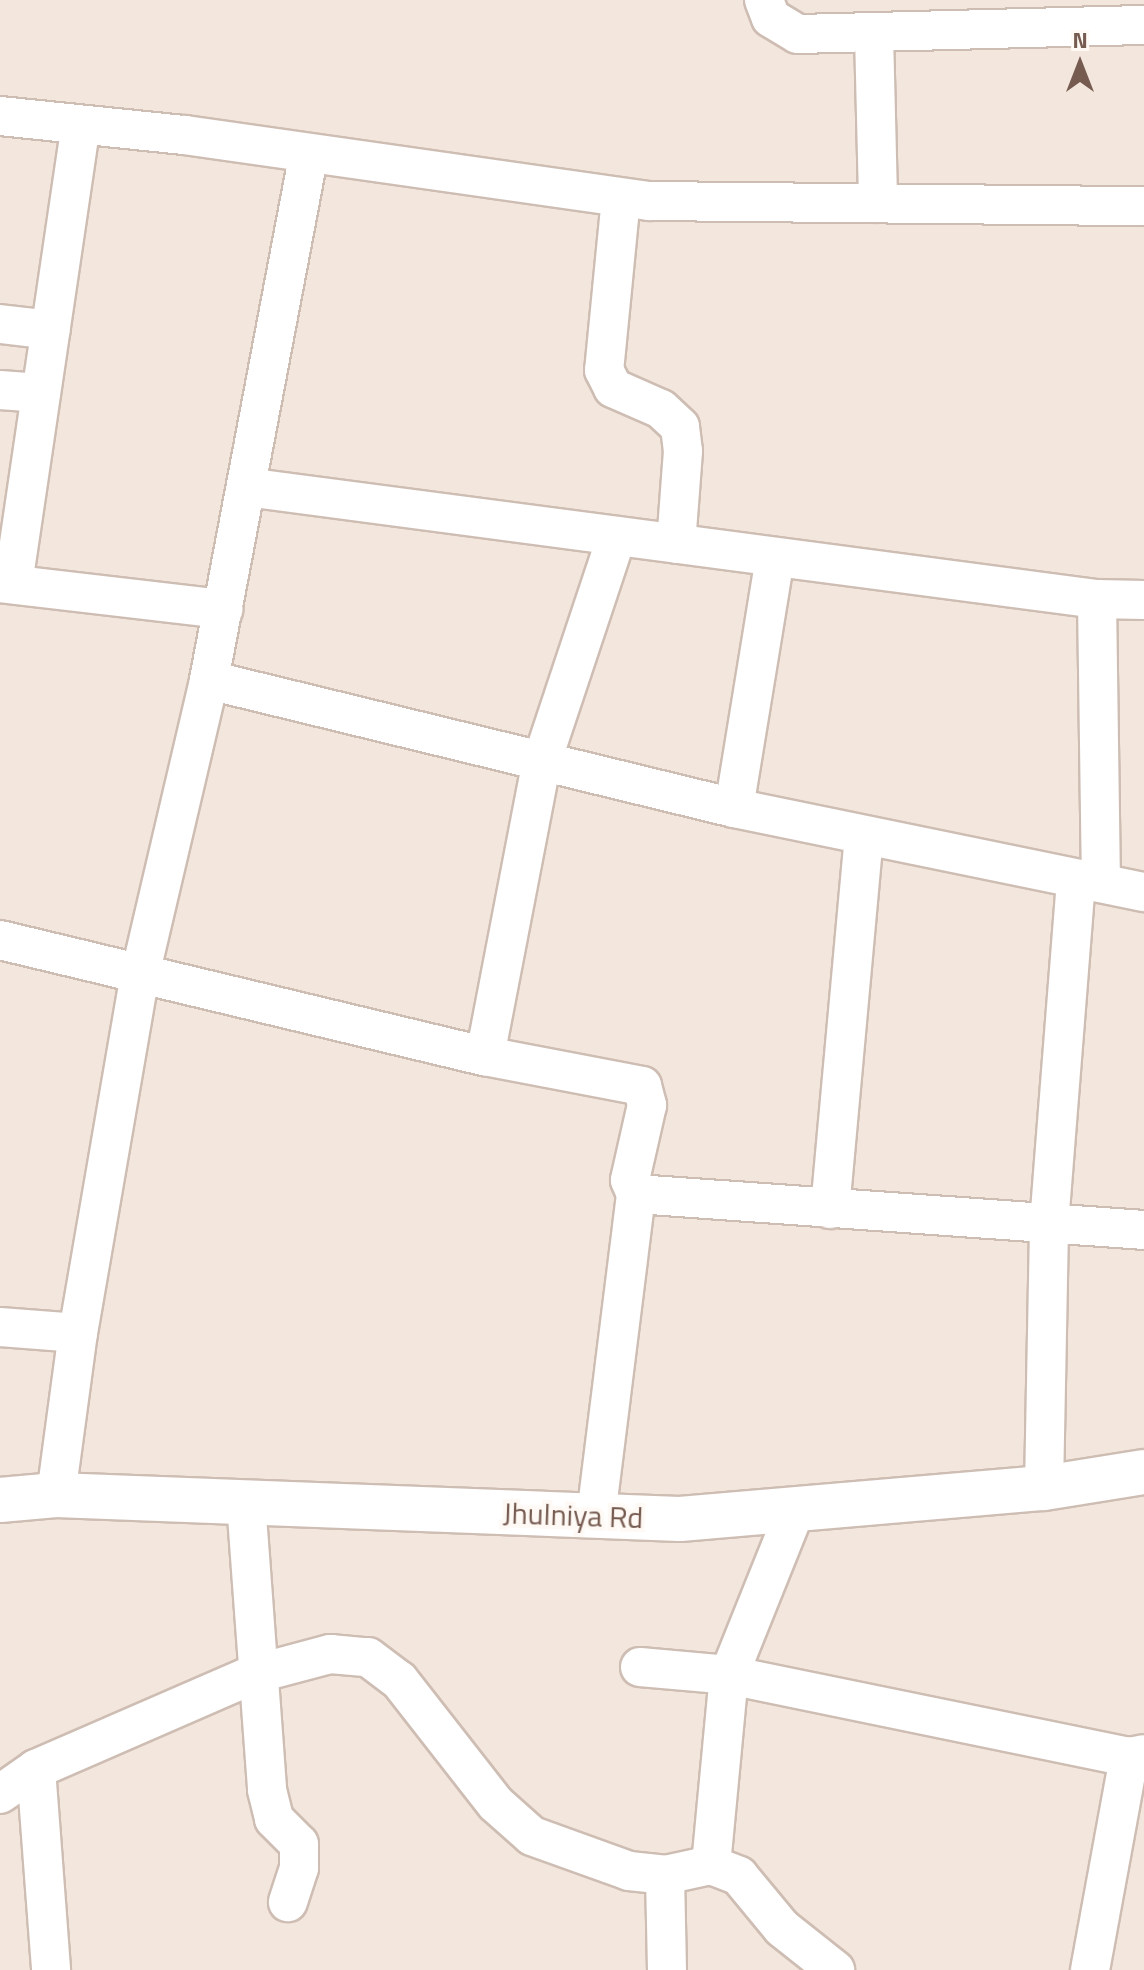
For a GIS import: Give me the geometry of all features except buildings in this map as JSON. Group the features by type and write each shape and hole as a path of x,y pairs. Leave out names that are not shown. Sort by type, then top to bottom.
{"street":[{"path":"764,0 771,18 798,34 1144,25"},
{"path":"874,34 878,203"},
{"path":"0,116 309,153 621,198 1144,206"},
{"path":"81,125 41,393 7,583 223,609"},
{"path":"56,1495 78,1333 140,975 209,680 309,153"},
{"path":"621,198 604,370 613,388 661,409 680,427 683,451 676,544"},
{"path":"0,324 51,330"},
{"path":"0,390 41,393"},
{"path":"246,487 1097,599 1144,600"},
{"path":"485,1056 542,761 617,536"},
{"path":"734,808 775,558"},
{"path":"1044,1488 1049,1224 1088,881 1097,599"},
{"path":"209,680 734,808 1144,892"},
{"path":"830,1209 864,837"},
{"path":"0,940 485,1056 642,1086 647,1105 630,1180 636,1194 596,1516"},
{"path":"636,1194 1144,1230"},
{"path":"0,1327 78,1333"},
{"name":"Jhulniya Rd","path":"0,1500 56,1495 680,1519 794,1513 1044,1488 1144,1472"},
{"path":"246,1502 255,1674 274,1819 299,1844 299,1868 288,1902"},
{"path":"711,1865 729,1675 794,1513"},
{"path":"0,1794 36,1769 255,1674 330,1654 368,1657 399,1680 496,1804 532,1836 579,1857 665,1875 711,1865 739,1876 782,1928 835,1970"},
{"path":"640,1667 729,1675 1136,1756 1090,1970"},
{"path":"36,1769 51,1970"},
{"path":"665,1875 667,1970"}],"shaded area":[{"path":"0,0 1144,0 1144,1970 0,1970"}]}
